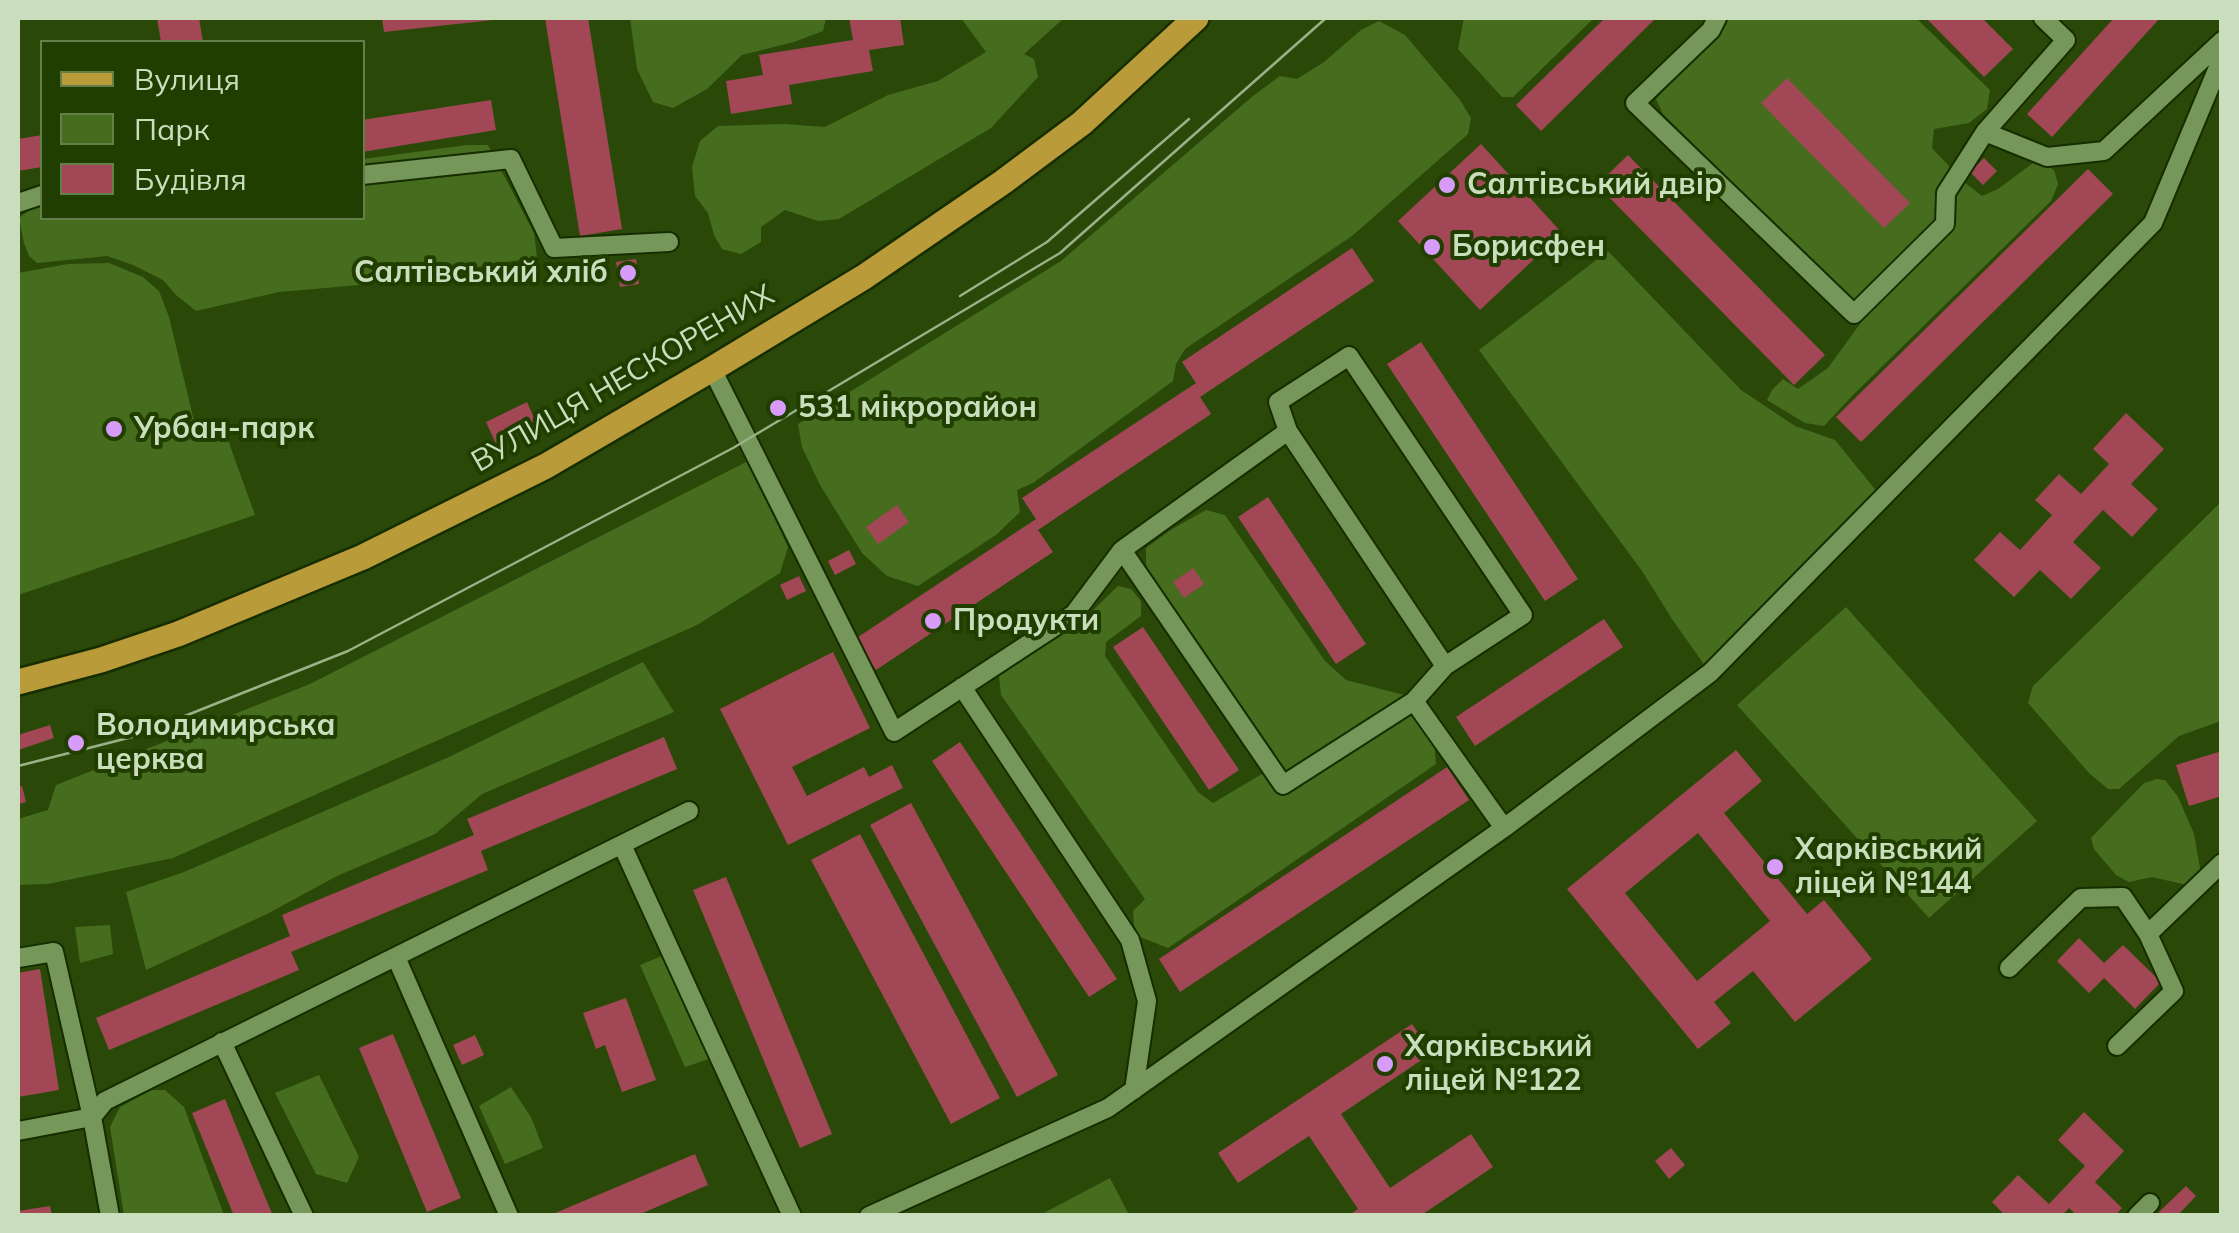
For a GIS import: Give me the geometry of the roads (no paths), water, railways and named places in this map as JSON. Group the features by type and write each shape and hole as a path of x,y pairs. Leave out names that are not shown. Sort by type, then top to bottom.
{"main road":[{"name":"ВУЛИЦЯ НЕСКОРЕНИХ","path":"18,682 178,634 363,558 546,466 864,277 1082,124 1196,18"}],"lane":[{"path":"1717,18 1712,30 1635,103 1854,314 1945,224 1946,193 1986,132 2066,40 2043,18"},
{"path":"1986,132 2047,157 2104,150 2222,41"},
{"path":"869,1216 1108,1108 1504,828 1710,673 2153,222 2222,58"},
{"path":"365,176 512,159 554,248 668,242"},
{"path":"1122,550 1283,785 1414,701 1445,666 1523,615 1349,356 1278,402 1288,430 1445,666"},
{"path":"712,370 894,732 1074,614 1122,550 1288,430"},
{"path":"962,687 1130,940 1147,1001 1134,1090"},
{"path":"1414,701 1504,828"},
{"path":"18,1130 92,1117 105,1101 689,810"},
{"path":"622,845 792,1216"},
{"path":"2148,934 2222,863"},
{"path":"2009,968 2081,898 2123,897 2148,934 2174,990 2117,1046"},
{"path":"18,958 54,952 110,1216"},
{"path":"396,958 503,1214"},
{"path":"222,1042 304,1216"}],"tram line":[{"path":"18,766 132,737 348,651 733,448 1060,253 1326,18"},
{"path":"960,296 1047,242 1189,119"}],"place":[{"name":"Салтівський двір","path":"1447,185"},
{"name":"Борисфен","path":"1432,247"},
{"name":"Салтівський хліб","path":"628,273"},
{"name":"531 мікрорайон","path":"778,408"},
{"name":"Урбан-парк","path":"114,429"},
{"name":"Продукти","path":"933,621"},
{"name":"Володимирська церква","path":"76,743"},
{"name":"Харківський ліцей №144","path":"1775,867"},
{"name":"Харківський ліцей №122","path":"1385,1064"}]}
